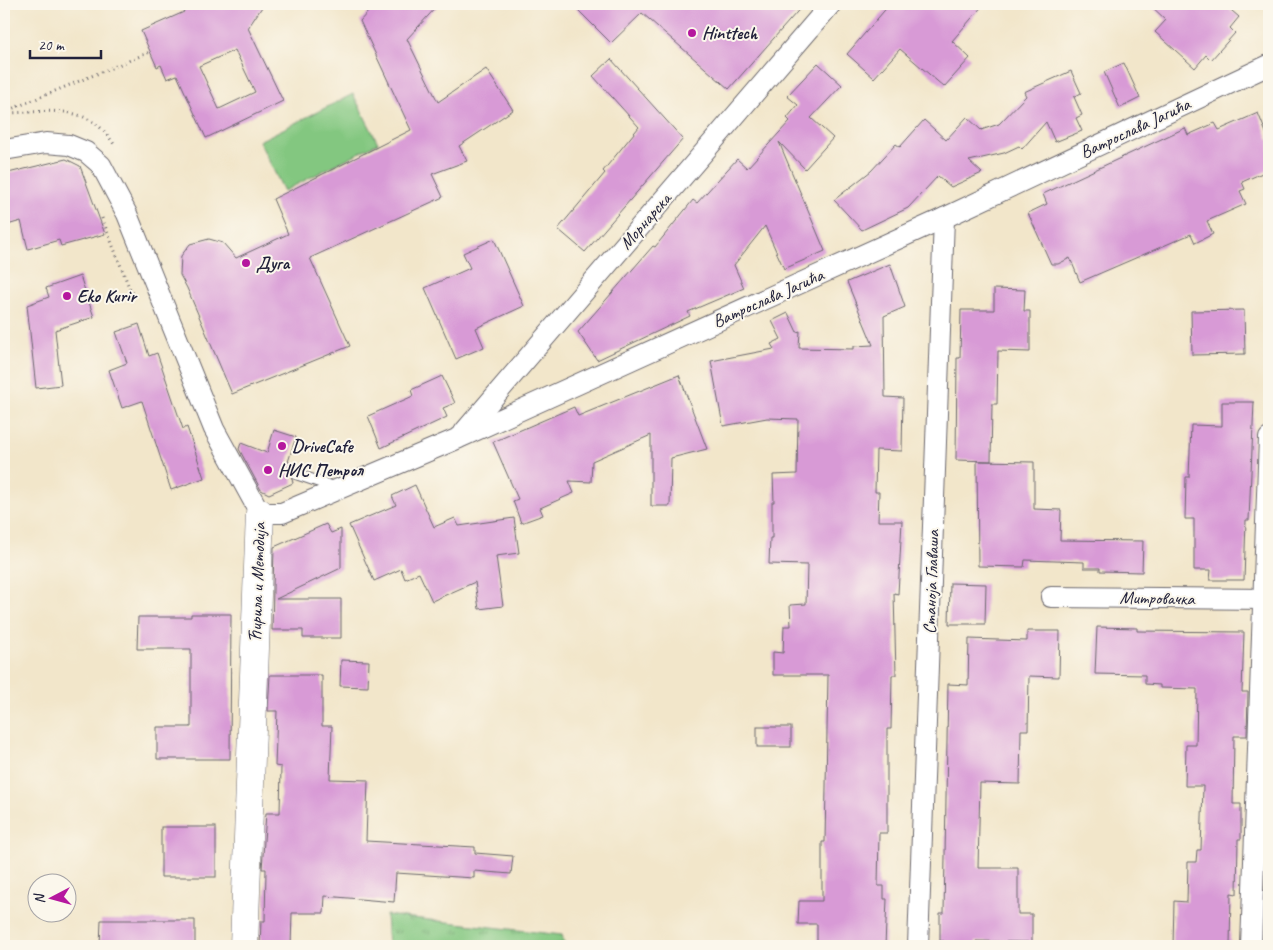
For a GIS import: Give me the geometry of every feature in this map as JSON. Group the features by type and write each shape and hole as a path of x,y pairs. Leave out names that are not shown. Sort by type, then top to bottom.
{"street":[{"name":"Морнарска","path":"459,438 831,4"},
{"name":"Ватрослава Јагића","path":"260,513 282,513 459,438 944,218 1269,65"},
{"name":"Ћирила и Методија","path":"4,150 46,143 70,145 86,152 101,165 127,214 214,429 260,513 244,946"},
{"name":"Станоја Главаша","path":"918,946 944,218"},
{"path":"1251,946 1266,599 1269,438"},
{"name":"Митровачка","path":"1051,597 1266,599"}],"lane":[{"path":"214,429 238,450"},
{"path":"296,474 341,489"}],"path":[{"path":"4,112 150,52"},
{"path":"100,213 129,287 140,302"}],"green space":[{"path":"353,94 378,143 284,191 259,141"},
{"path":"386,915 562,935 565,946 388,946"}],"building":[{"path":"180,4 264,4 248,28 283,101 206,138 177,75 167,79 161,65 157,67 141,31 184,12","holes":["235,50 255,92 219,109 199,66"]},
{"name":"Дуга","path":"375,4 439,4 407,39 438,102 486,69 513,110 459,146 467,161 432,174 443,197 310,258 350,346 232,394 180,275 181,256 190,244 209,239 223,243 236,258 288,234 273,199 411,130 360,21"},
{"path":"572,4 804,4 729,89 642,13 611,43"},
{"path":"890,4 984,4 952,41 970,58 944,87 900,49 874,78 847,54"},
{"path":"1149,4 1224,4 1239,17 1230,28 1235,33 1211,60 1206,55 1195,68 1155,32 1166,20"},
{"path":"611,59 683,139 585,252 558,229 605,173 603,171 639,127 593,76"},
{"path":"818,63 842,85 811,118 833,138 805,169 779,142 825,251 784,269 765,226 734,265 744,288 688,312 690,316 597,360 578,332 653,246 655,247 693,200 697,203 737,159 747,168 790,121 787,118 798,105 787,96"},
{"path":"1124,63 1140,98 1120,108 1104,72"},
{"path":"1071,71 1081,93 1074,97 1082,115 1076,118 1082,131 1055,142 1046,122 1022,149 1019,146 1004,153 969,161 982,173 951,187 938,176 908,208 862,230 834,200 871,171 896,144 900,147 924,120 946,140 967,117 981,130 999,124 1026,96 1024,92"},
{"path":"1258,113 1269,140 1269,170 1242,182 1245,189 1240,191 1246,204 1207,221 1213,234 1195,243 1191,234 1080,282 1070,258 1058,264 1051,264 1028,213 1047,204 1043,194 1185,128 1188,135 1215,123 1219,130"},
{"path":"66,159 80,166 105,234 61,246 59,240 28,249 21,221 4,226 4,174"},
{"path":"494,239 524,306 476,328 484,347 456,359 425,288 470,268 463,253"},
{"path":"890,264 905,307 884,316 885,397 903,398 902,451 876,450 875,492 879,492 878,521 902,521 898,594 894,593 896,675 892,675 891,729 887,729 887,833 879,833 878,886 884,886 884,899 887,899 885,946 817,946 817,924 798,924 799,901 822,901 822,842 825,842 828,675 773,675 773,652 783,653 784,626 791,626 790,605 806,604 807,565 769,564 770,538 772,538 772,502 774,502 773,475 797,474 798,419 767,418 723,426 711,361 774,349 771,344 781,339 772,321 788,313 797,332 800,331 799,348 854,349 854,346 873,345 847,282"},
{"path":"80,276 94,317 55,330 61,385 36,388 27,305 49,297 46,288"},
{"path":"994,289 1025,290 1024,311 1030,311 1030,352 998,351 997,404 992,404 991,461 956,460 957,358 960,358 961,310 994,310"},
{"path":"1244,310 1245,354 1192,355 1191,311"},
{"path":"139,324 149,356 157,353 183,429 187,427 204,478 171,490 142,401 122,408 109,370 127,363 116,332"},
{"path":"679,375 707,449 671,458 670,506 651,506 651,435 592,461 591,482 569,481 574,493 540,508 543,515 521,523 513,501 518,499 493,442 574,407 578,416"},
{"path":"442,376 455,403 443,408 447,417 381,448 368,416 413,396 411,390"},
{"path":"1222,402 1254,402 1249,520 1246,520 1244,580 1210,580 1211,570 1194,570 1194,519 1185,519 1186,477 1189,477 1191,425 1222,426"},
{"name":"НИС Петрол","path":"274,430 296,437 288,462 299,466 290,471 293,483 269,494 261,490 239,449 241,443 267,453"},
{"path":"977,461 1034,462 1034,509 1061,510 1060,540 1143,541 1142,572 1100,571 1100,568 1084,568 1084,562 1025,560 1024,567 978,566"},
{"path":"415,485 434,527 455,518 459,526 514,518 519,553 496,556 503,606 479,609 475,582 432,601 419,573 405,579 401,569 374,581 349,525 396,505 392,496"},
{"path":"326,524 331,533 341,529 341,568 276,599 341,599 341,638 303,638 303,630 272,630 274,547"},
{"path":"950,583 986,584 985,624 949,624"},
{"path":"191,614 231,614 230,759 157,759 157,727 191,727 191,649 137,649 138,617 191,617"},
{"path":"1097,627 1137,628 1137,631 1244,632 1242,692 1248,692 1247,736 1234,736 1233,804 1241,804 1241,839 1238,839 1237,894 1231,893 1230,946 1173,946 1174,901 1187,902 1188,862 1196,862 1197,850 1201,850 1203,786 1185,786 1186,745 1196,745 1197,689 1160,688 1160,685 1145,684 1145,675 1095,674"},
{"path":"1027,631 1060,631 1059,677 1029,676 1028,730 1021,730 1020,784 980,783 978,868 1018,868 1018,914 1032,914 1032,942 976,941 976,946 944,946 944,941 940,941 940,913 944,913 948,684 968,685 969,639 1027,641"},
{"path":"341,660 369,661 368,687 340,686"},
{"path":"270,675 322,675 322,726 332,726 330,779 368,780 366,841 475,847 475,853 513,856 511,874 474,871 474,878 396,873 394,902 325,896 324,913 292,913 291,946 260,946 261,921 265,921 266,869 262,869 266,813 280,813 281,767 275,766 277,711 268,711"},
{"path":"757,727 791,727 791,747 757,747"},
{"path":"161,827 216,827 216,877 161,877"},
{"path":"101,920 195,920 195,946 100,946"}],"place":[{"name":"Hinttech","path":"692,33"},
{"name":"Дуга","path":"246,263"},
{"name":"Eko Kurir","path":"67,296"},
{"name":"DriveCafe","path":"282,446"},
{"name":"НИС Петрол","path":"268,470"}]}
